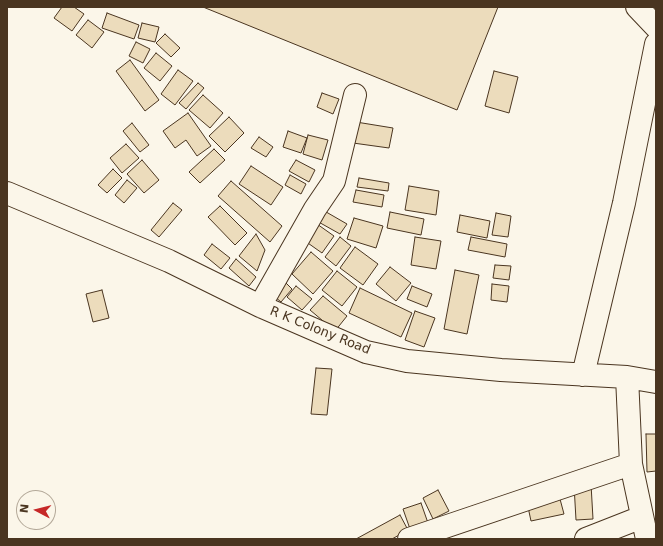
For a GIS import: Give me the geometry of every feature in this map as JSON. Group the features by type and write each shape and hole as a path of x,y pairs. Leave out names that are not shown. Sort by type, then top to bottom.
{"street":[{"path":"637,7 656,27"},
{"path":"583,375 624,203 656,44"},
{"path":"260,306 315,209 334,181 355,95"},
{"name":"R K Colony Road","path":"7,193 169,260 260,306 366,352 407,361 501,370 626,378 656,382"},
{"path":"626,378 631,464 647,539"},
{"path":"410,539 631,464"},
{"path":"586,539 642,517"}],"building":[{"path":"62,7 74,7 84,14 72,31 54,18"},
{"path":"203,7 498,7 457,110"},
{"path":"107,13 139,25 134,39 102,28"},
{"path":"88,20 104,32 92,48 76,35"},
{"path":"142,23 159,27 155,42 138,38"},
{"path":"165,34 180,48 171,57 156,43"},
{"path":"136,42 150,49 143,63 129,56"},
{"path":"156,53 172,66 160,81 144,68"},
{"path":"130,60 159,100 145,111 116,71"},
{"path":"178,70 193,81 175,105 161,94"},
{"path":"494,71 518,77 509,113 485,106"},
{"path":"198,83 204,88 186,109 179,103"},
{"path":"322,93 339,99 333,114 317,107"},
{"path":"203,95 223,113 210,128 189,110"},
{"path":"188,113 211,146 197,156 186,140 175,148 163,131"},
{"path":"229,117 244,133 225,152 209,136"},
{"path":"356,122 393,128 389,148 353,143"},
{"path":"132,123 149,145 140,152 123,131"},
{"path":"288,131 307,138 301,153 283,147"},
{"path":"308,135 328,140 322,160 303,154"},
{"path":"259,137 273,147 266,157 251,148"},
{"path":"126,144 139,158 122,173 110,158"},
{"path":"214,149 225,160 200,183 189,172"},
{"path":"142,160 159,180 144,193 127,174"},
{"path":"296,160 315,170 309,182 289,171"},
{"path":"251,166 283,187 271,205 239,184"},
{"path":"113,169 122,178 107,193 98,185"},
{"path":"290,175 306,184 301,194 285,185"},
{"path":"359,178 389,183 388,191 357,187"},
{"path":"127,180 137,188 124,203 115,195"},
{"path":"231,181 282,226 270,242 218,196"},
{"path":"409,186 439,191 436,215 405,210"},
{"path":"356,190 384,195 382,207 353,202"},
{"path":"173,203 182,210 159,237 151,230"},
{"path":"220,206 247,233 235,245 208,217"},
{"path":"321,209 347,224 340,234 315,220"},
{"path":"390,212 424,219 421,235 387,228"},
{"path":"496,213 511,216 508,237 492,235"},
{"path":"460,215 490,221 487,238 457,232"},
{"path":"354,218 383,226 376,248 347,239"},
{"path":"317,224 334,236 322,253 305,241"},
{"path":"256,234 265,250 257,271 239,256"},
{"path":"340,237 351,246 336,266 325,257"},
{"path":"415,237 441,241 436,269 411,265"},
{"path":"471,237 507,244 505,257 468,250"},
{"path":"212,244 230,258 221,269 204,255"},
{"path":"355,247 378,264 363,285 340,268"},
{"path":"311,252 333,271 313,294 292,274"},
{"path":"236,259 256,277 249,286 229,268"},
{"path":"495,265 511,266 509,280 493,278"},
{"path":"390,267 411,283 396,301 376,284"},
{"path":"455,270 479,275 467,334 444,329"},
{"path":"337,271 357,287 342,306 322,290"},
{"path":"285,282 292,289 281,302 274,296"},
{"path":"492,284 509,286 507,302 491,300"},
{"path":"296,286 312,299 302,310 287,297"},
{"path":"412,286 432,294 427,307 407,299"},
{"path":"360,288 412,313 401,337 349,313"},
{"path":"102,290 109,318 93,322 86,294"},
{"path":"323,296 347,316 335,331 310,310"},
{"path":"415,311 435,318 424,347 405,340"},
{"path":"316,368 332,369 327,415 311,414"},
{"path":"646,434 656,434 656,471 647,472"},
{"path":"591,484 593,519 576,520 574,485"},
{"path":"438,490 449,511 433,519 423,498"},
{"path":"560,499 564,514 531,521 528,507"},
{"path":"421,503 428,523 410,529 403,509"},
{"path":"400,515 408,530 392,539 356,539"}]}
